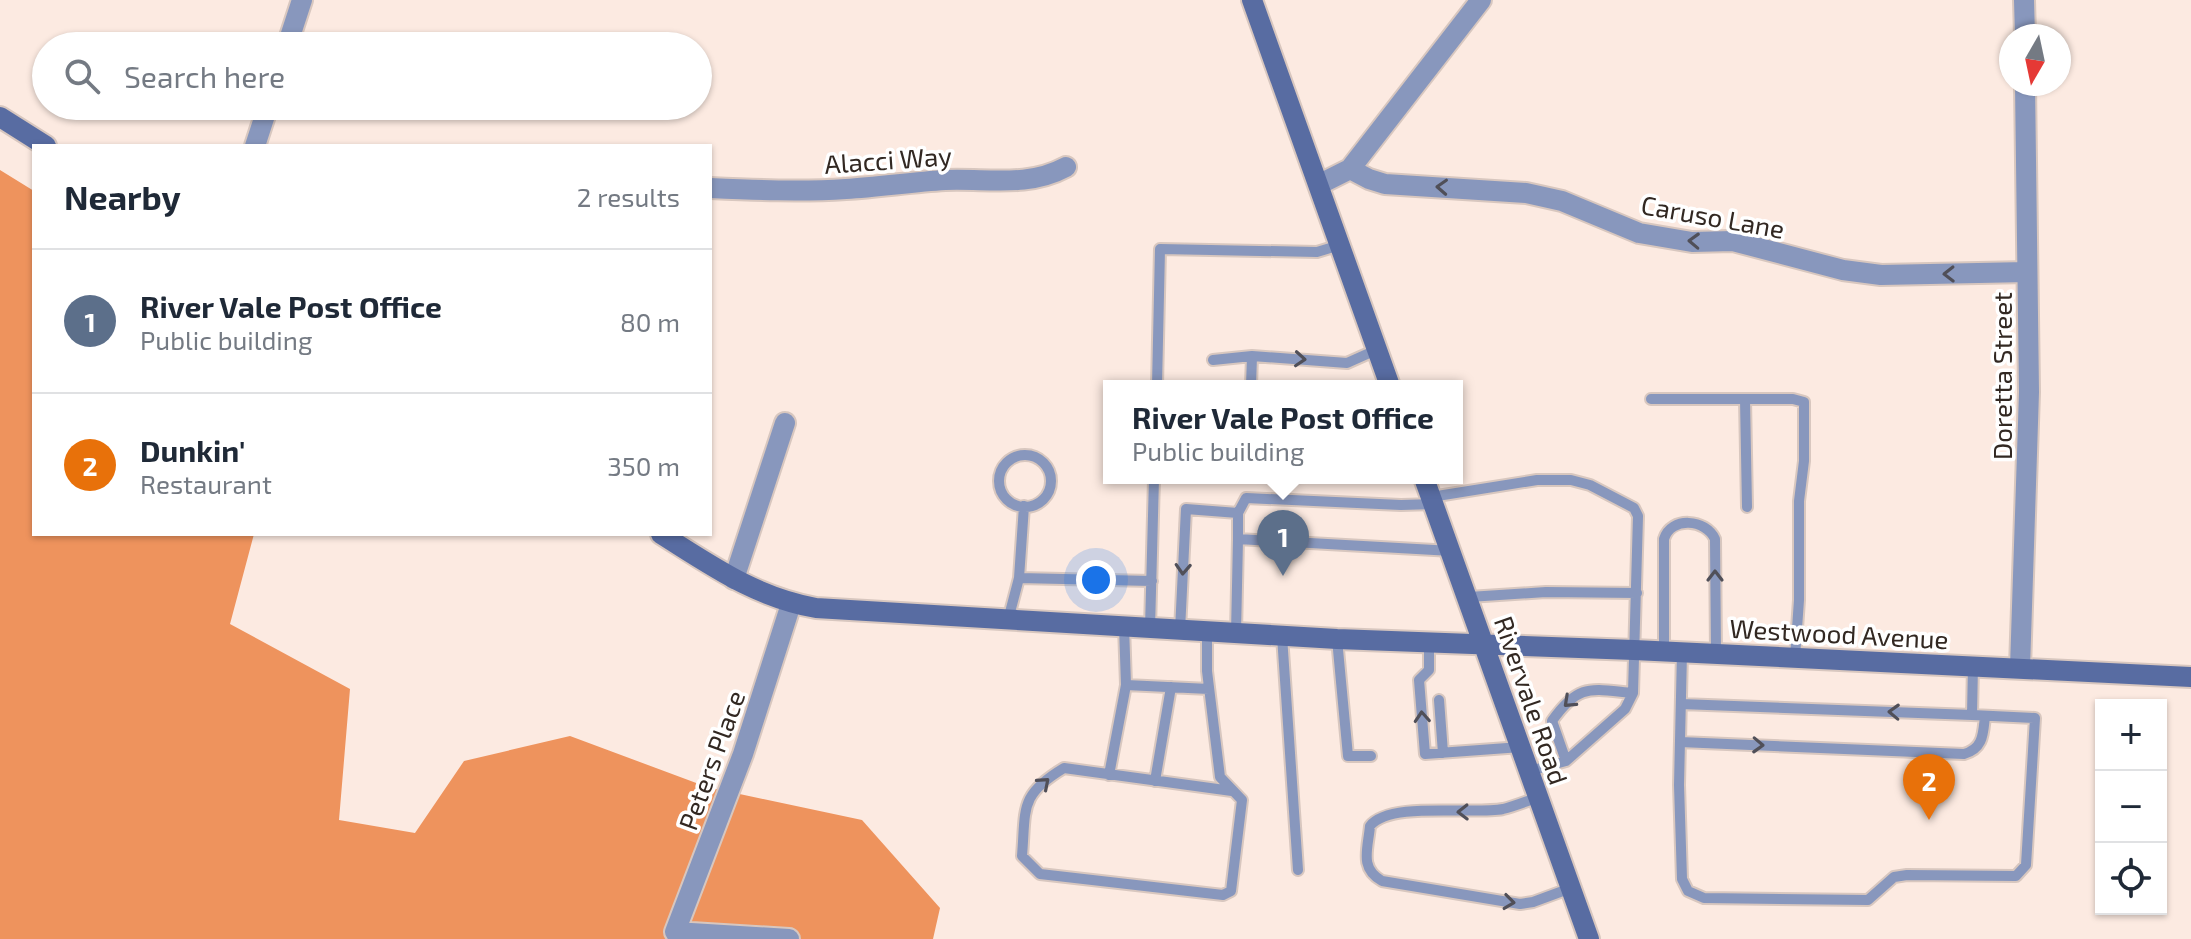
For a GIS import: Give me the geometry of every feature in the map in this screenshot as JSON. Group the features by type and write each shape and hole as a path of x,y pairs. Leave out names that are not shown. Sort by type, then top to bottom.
{"street":[{"path":"292,32 302,0"},
{"path":"1252,0 1388,380"},
{"path":"1320,184 1350,169 1481,0"},
{"path":"2024,0 2025,24"},
{"name":"Doretta Street","path":"2020,668 2029,392 2025,96"},
{"path":"0,117 43,144"},
{"path":"256,144 263,120"},
{"name":"Alacci Way","path":"712,188 845,190 957,179 1025,181 1050,176 1066,167"},
{"name":"Caruso Lane","path":"1350,169 1385,184 1526,193 1562,201 1639,233 1692,242 1733,241 1843,270 1881,275 2027,272"},
{"path":"734,579 785,423"},
{"name":"Rivervale Road","path":"1430,493 1589,939"},
{"name":"Westwood Avenue","path":"664,536 762,594 791,604 816,608 1337,639 1485,643 2191,677"},
{"name":"Peters Place","path":"789,939 675,932 743,754 791,604"}],"lane":[{"path":"1157,380 1160,249 1317,252 1340,245"},
{"path":"1213,360 1252,356 1347,363 1376,350"},
{"path":"1251,380 1252,356"},
{"path":"1651,399 1793,399 1804,402 1795,657"},
{"path":"1745,399 1747,507"},
{"path":"1025,455 1041,461 1050,474 1050,482 1045,497 1024,506 1008,500 999,485 999,476 1008,461 1025,455"},
{"path":"1236,633 1238,513 1246,498 1401,505 1430,493 1537,480 1571,480 1590,485 1634,508 1638,516 1633,693 1625,709 1566,761 1530,771"},
{"path":"1150,628 1154,484"},
{"path":"1008,620 1019,578 1024,506"},
{"path":"1180,630 1186,509 1238,513"},
{"path":"1681,704 2035,718 2024,869 2016,876 1894,877 1868,900 1704,898 1688,891 1682,879 1681,704 1673,652 1664,539 1671,527 1696,524 1712,532 1715,539 1716,654"},
{"path":"1238,539 1452,551"},
{"path":"1019,578 1152,581"},
{"path":"1469,597 1546,592 1637,593"},
{"path":"1109,775 1126,685 1124,626"},
{"path":"1207,631 1209,689 1220,777 1242,800 1243,806 1231,891 1228,894 1040,874 1022,856 1026,801 1042,782 1064,768 1232,791"},
{"path":"1282,636 1298,870"},
{"path":"1337,639 1348,756 1371,756"},
{"path":"1429,642 1429,670 1438,681"},
{"path":"1972,715 1973,665"},
{"path":"1429,670 1419,680 1425,754 1521,747"},
{"path":"1126,685 1209,689"},
{"path":"1155,781 1171,687"},
{"path":"1566,761 1552,721 1574,695 1589,690 1633,693"},
{"path":"1439,700 1443,753"},
{"path":"1680,742 1964,754 1972,752 1982,742 1985,716"},
{"path":"1539,797 1505,809 1401,813 1380,818 1370,826 1367,866 1371,875 1382,881 1520,904 1571,888"}],"shaded area":[{"path":"0,170 32,190 32,536 253,536 230,624 350,689 339,820 415,833 464,761 570,736 707,787 862,820 940,908 933,939 0,939"}],"place":[{"name":"River Vale Post Office","path":"1283,576"},
{"name":"Dunkin'","path":"1929,820"}]}
